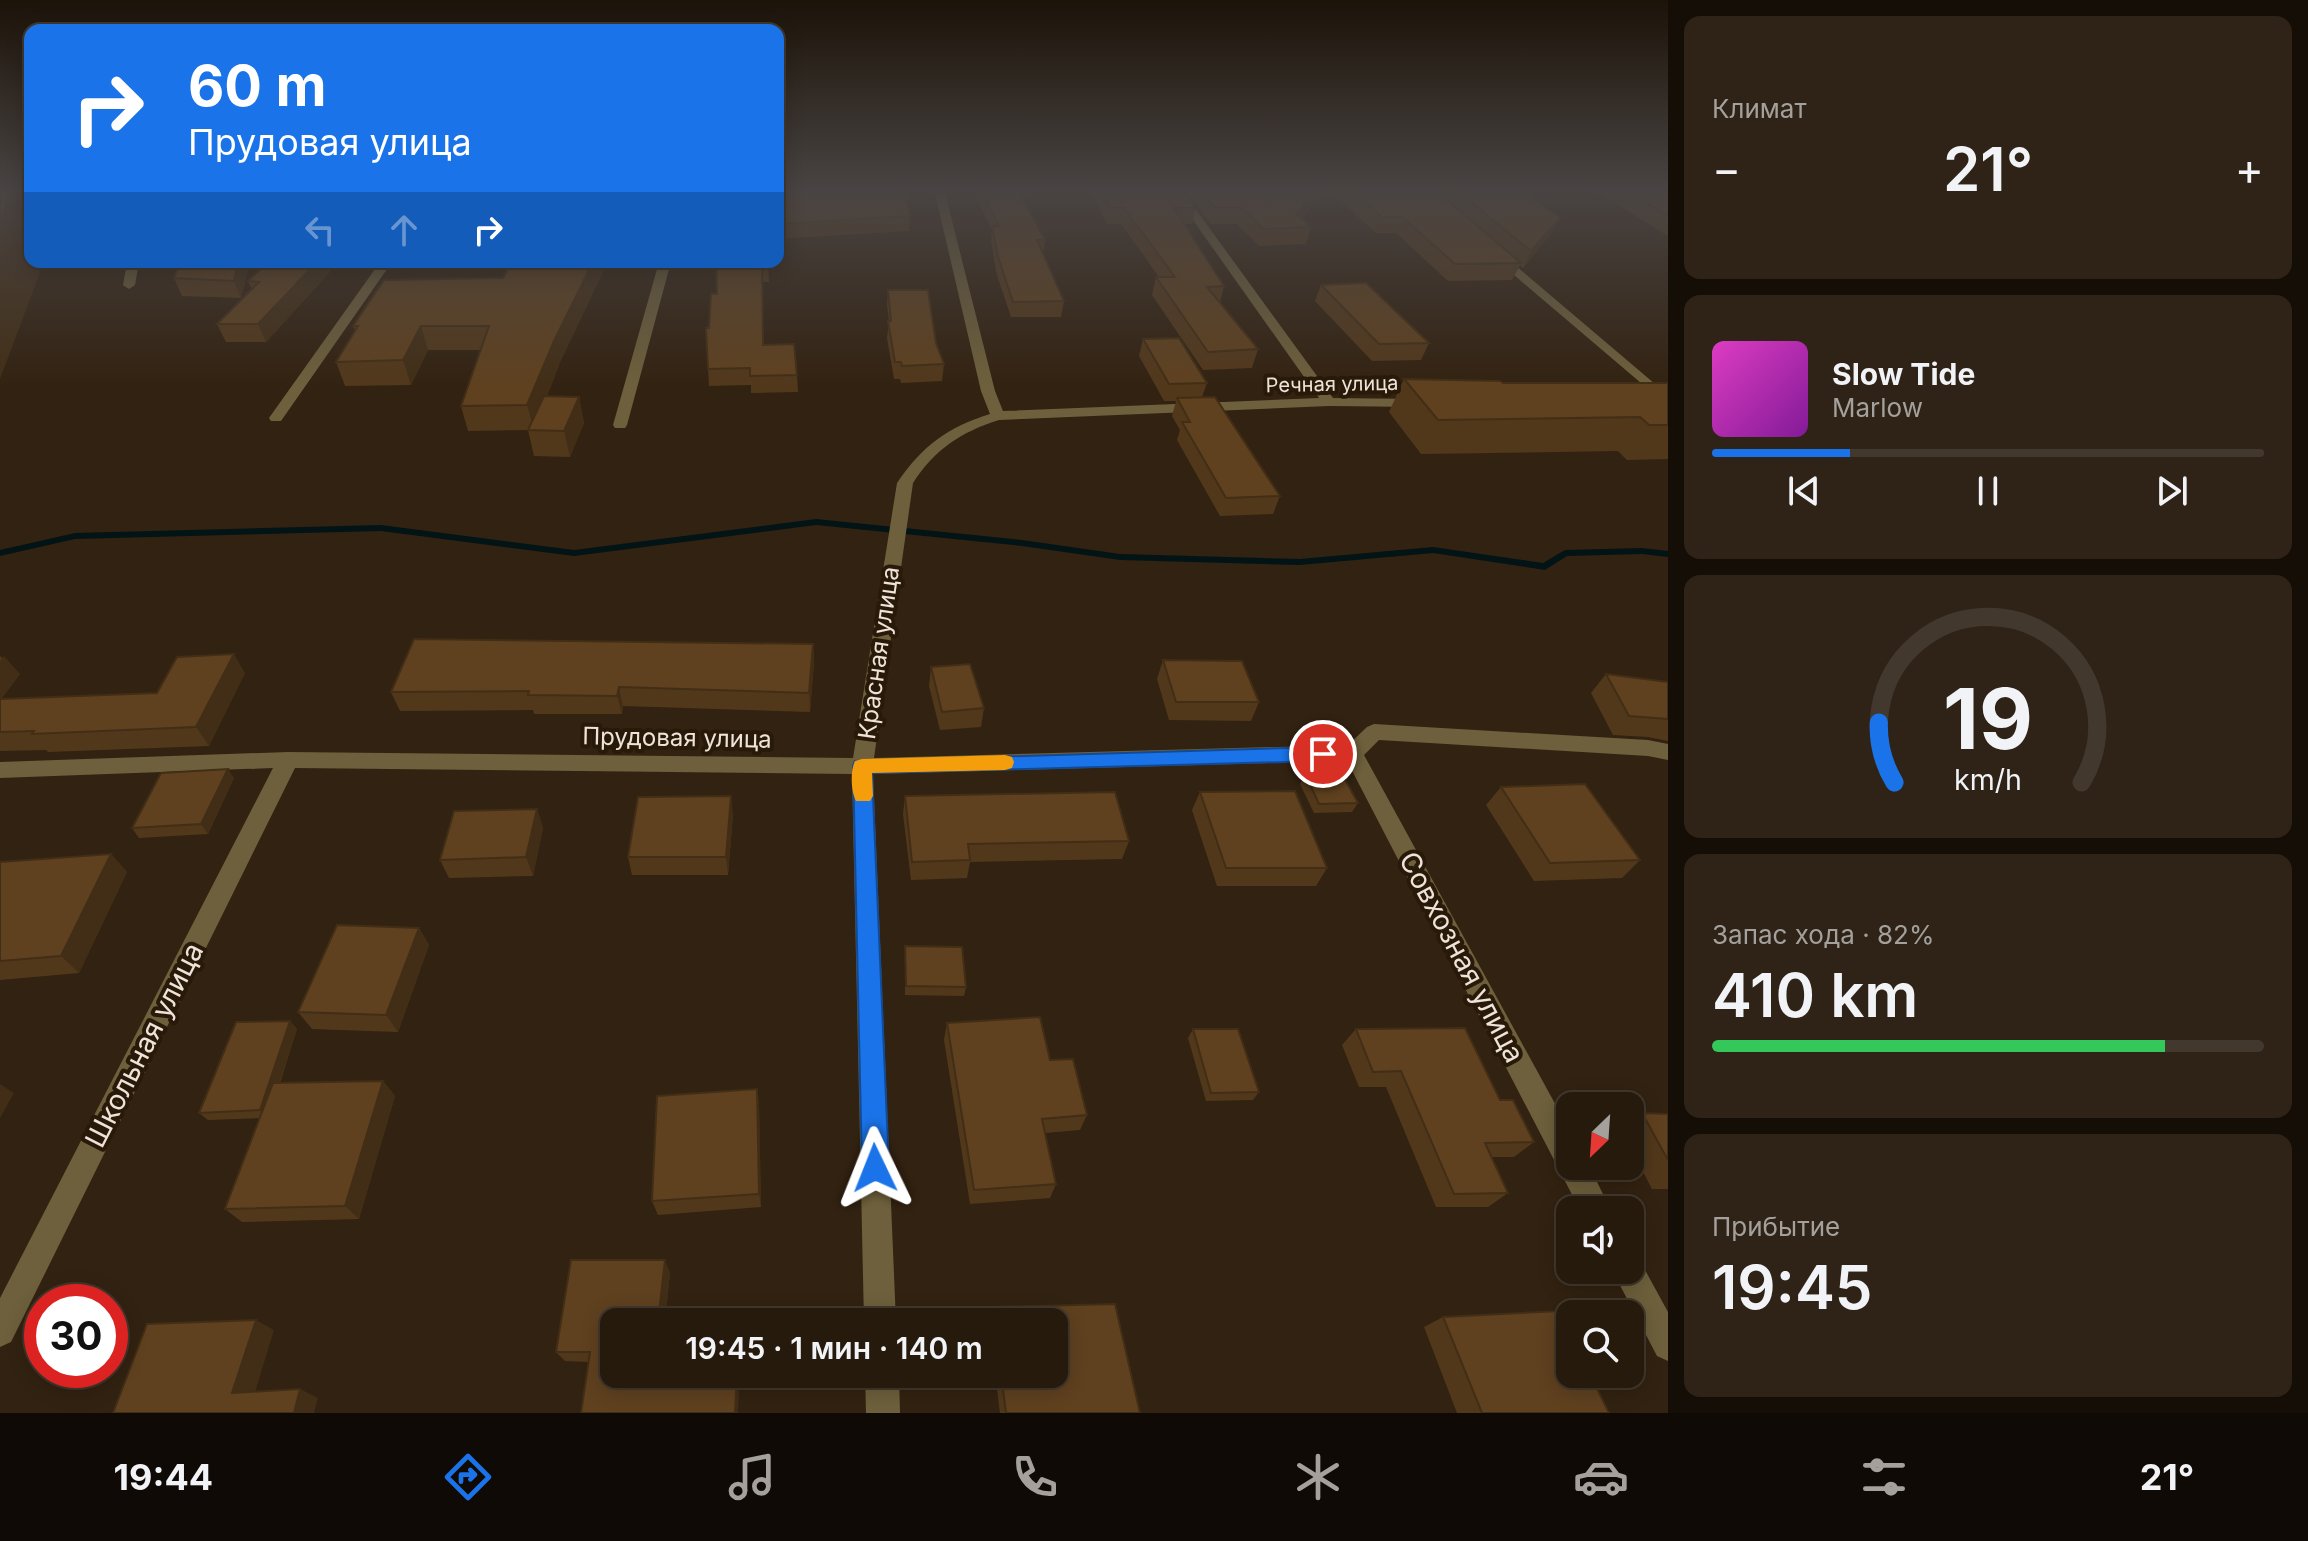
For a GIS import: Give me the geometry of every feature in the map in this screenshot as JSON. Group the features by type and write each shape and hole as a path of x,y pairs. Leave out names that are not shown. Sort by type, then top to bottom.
{"street":[{"path":"955,255 988,391 998,416"},
{"path":"1223,255 1329,402"},
{"path":"1496,255 1663,405"},
{"path":"129,285 132,268"},
{"path":"276,418 382,268"},
{"path":"620,425 663,268"},
{"name":"Речная улица","path":"998,416 1329,402 1437,403"},
{"name":"Красная улица","path":"880,1308 862,766 905,483 921,456 939,439 964,426 998,416"},
{"path":"1353,753 1374,732 1648,748 1668,752"},
{"name":"Прудовая улица","path":"0,770 288,760 862,766 1353,753"},
{"name":"Совхозная улица","path":"1353,753 1556,1134"},
{"name":"Школьная улица","path":"0,1331 288,760"},
{"path":"1635,1284 1668,1345"},
{"path":"882,1388 883,1413"}],"building":[{"path":"1044,255 1064,301 1013,302 998,257"},
{"path":"1159,255 1204,255 1224,286 1207,287 1258,349 1208,352 1156,277 1175,277"},
{"path":"1445,255 1512,255 1521,263 1455,264"},
{"path":"178,268 237,268 234,281 174,278"},
{"path":"262,268 311,268 258,324 217,324 259,282 248,281"},
{"path":"509,268 590,268 527,405 461,406 489,326 421,326 403,360 336,362 358,326 353,326 384,280 503,278"},
{"path":"716,268 762,268 763,345 794,344 797,375 750,376 750,368 708,369 706,328 709,328 711,294 717,294"},
{"path":"1366,283 1429,343 1379,344 1321,285"},
{"path":"888,290 928,290 936,343 944,364 902,366 901,362 895,362 888,321 891,321"},
{"path":"1179,338 1207,383 1169,384 1143,339"},
{"path":"1404,379 1503,383 1668,383 1668,425 1649,425 1640,417 1438,420"},
{"path":"544,396 579,397 564,431 528,430"},
{"path":"1215,397 1280,496 1226,498 1182,422 1190,422 1177,398"},
{"path":"414,639 813,644 809,693 619,687 617,696 528,695 529,691 391,692"},
{"path":"234,654 196,727 32,734 34,731 0,732 0,699 157,693 177,657"},
{"path":"1163,660 1242,661 1259,702 1176,702"},
{"path":"970,664 984,708 942,712 931,667"},
{"path":"1606,674 1668,682 1668,719 1629,716"},
{"path":"228,769 201,824 132,828 161,773"},
{"path":"1305,774 1342,774 1358,803 1319,804"},
{"path":"1585,784 1640,860 1550,863 1501,787"},
{"path":"1295,791 1327,868 1226,868 1200,792"},
{"path":"1115,792 1129,841 968,844 970,860 912,862 905,796"},
{"path":"731,796 726,857 628,857 638,797"},
{"path":"537,809 526,857 440,860 454,811"},
{"path":"111,854 61,956 0,961 0,862"},
{"path":"337,925 419,928 386,1015 298,1012"},
{"path":"905,946 962,947 966,987 906,986"},
{"path":"1040,1017 1050,1060 1073,1059 1087,1115 1042,1119 1056,1184 974,1190 947,1023"},
{"path":"290,1021 260,1110 199,1113 236,1022"},
{"path":"1465,1028 1500,1100 1513,1100 1534,1142 1485,1143 1508,1193 1454,1194 1401,1071 1373,1072 1356,1029"},
{"path":"1193,1029 1238,1029 1259,1092 1211,1093"},
{"path":"383,1081 345,1206 225,1209 273,1083"},
{"path":"757,1089 759,1194 652,1201 657,1096"},
{"path":"1644,1113 1668,1114 1668,1160 1644,1117"},
{"path":"571,1260 665,1260 660,1308 600,1308 600,1388 736,1388 735,1413 581,1413 590,1352 556,1352"},
{"path":"1115,1304 1140,1413 1006,1413 1003,1388 1068,1388 1068,1308 992,1307"},
{"path":"1556,1311 1556,1388 1597,1388 1609,1413 1482,1413 1443,1317"},
{"path":"256,1320 232,1393 300,1389 294,1413 113,1413 123,1388 128,1388 128,1374 147,1324"}],"waterway":[{"path":"0,553 75,536 381,528 574,553 816,522 1022,543 1120,557 1300,562 1433,550 1545,567 1565,553 1642,551 1668,554"}],"slow traffic":[{"path":"863,796 862,766 1005,762"}],"route":[{"path":"875,1168 862,766 1323,754"}]}
